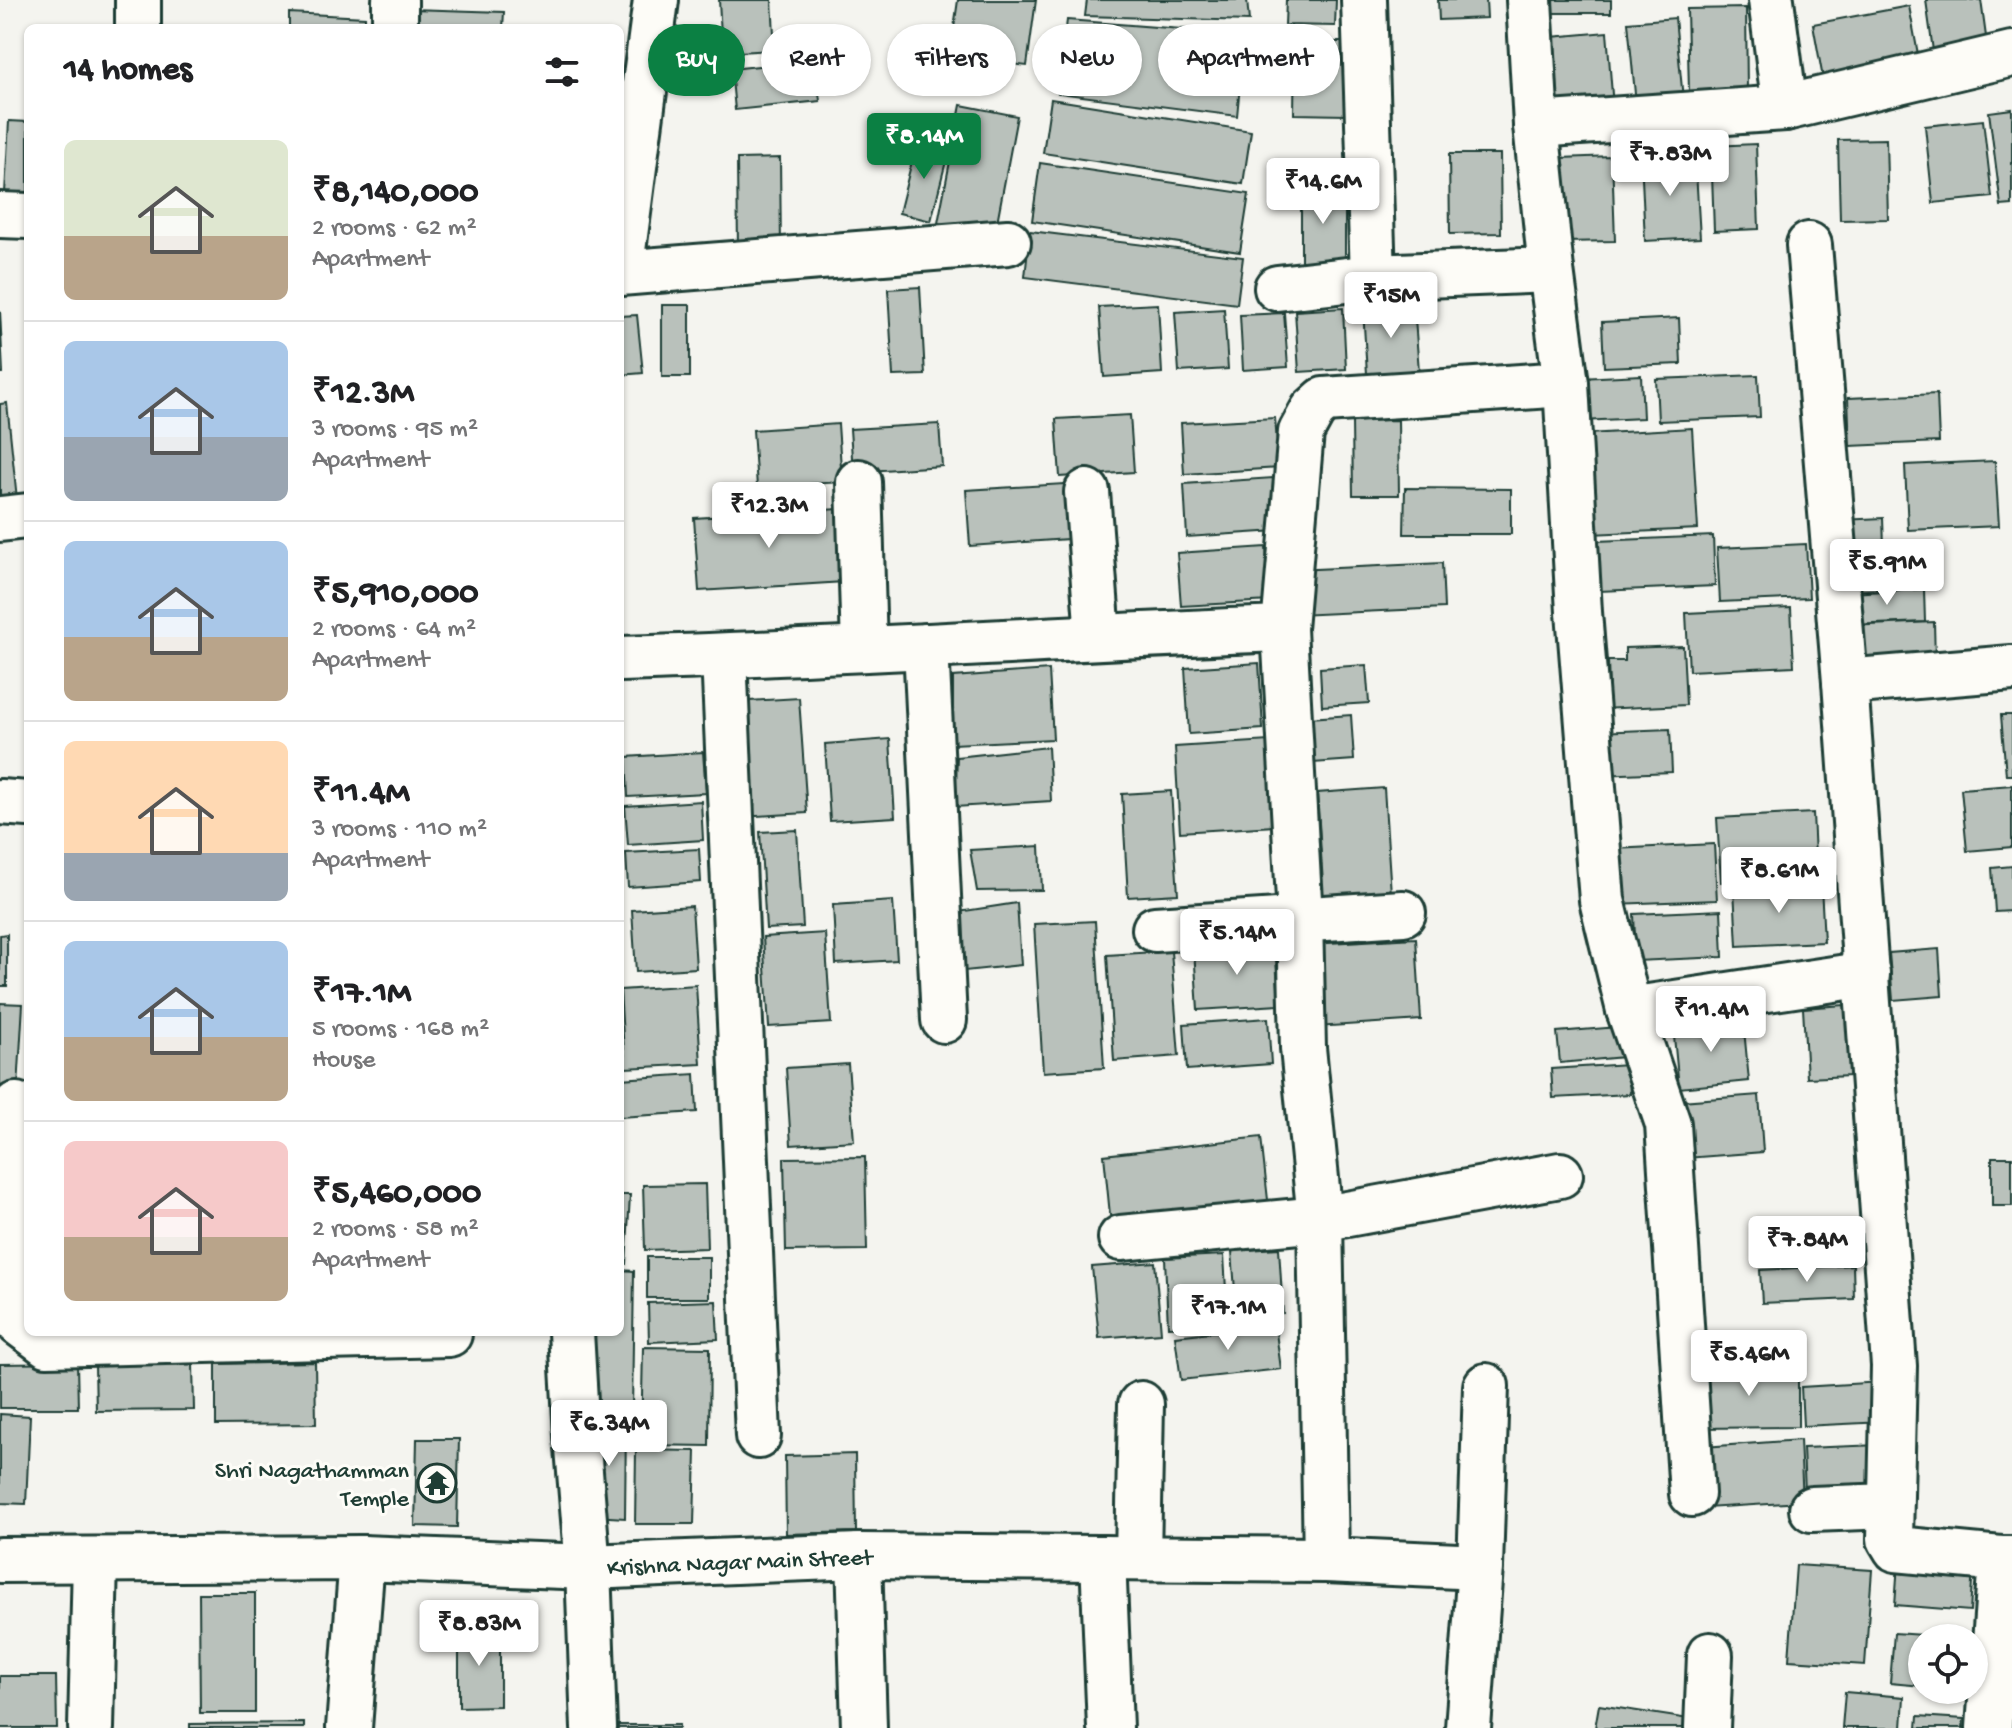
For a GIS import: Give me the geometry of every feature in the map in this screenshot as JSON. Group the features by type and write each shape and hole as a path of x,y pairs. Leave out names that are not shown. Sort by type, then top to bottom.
{"street":[{"path":"138,0 138,24"},
{"path":"395,0 395,24"},
{"path":"624,243 656,0"},
{"path":"1364,0 1373,277"},
{"path":"1529,0 1536,125 1566,384 1579,612 1602,900 1629,1010 1668,1124 1692,1494"},
{"path":"1771,0 1785,108"},
{"path":"1536,125 1785,108 2012,54"},
{"path":"0,215 24,216"},
{"path":"624,273 1008,242"},
{"path":"1809,245 1845,682 1894,1366 1890,1539 1896,1549 2007,1559 1989,1728"},
{"path":"1277,288 1373,277 1551,270"},
{"path":"1326,1560 1320,1219 1303,1048 1300,918 1284,629 1301,432 1313,410 1324,400 1566,384"},
{"path":"859,482 864,649"},
{"path":"1087,492 1098,636"},
{"path":"0,519 24,516"},
{"path":"624,659 1284,629"},
{"path":"926,646 944,1020"},
{"path":"724,656 758,1436"},
{"path":"1845,682 2012,668"},
{"path":"0,802 24,804"},
{"path":"1155,929 1403,913"},
{"path":"1629,1010 1867,974"},
{"path":"15,1105 8,1291 24,1327"},
{"path":"1121,1238 1320,1219 1560,1175"},
{"path":"36,1336 47,1344 369,1336"},
{"path":"571,1336 588,1567 594,1728"},
{"path":"1468,1728 1480,1567 1486,1386"},
{"path":"1110,1728 1120,1558 1141,1404"},
{"path":"1812,1509 1890,1506"},
{"path":"859,1556 864,1728"},
{"name":"Krishna Nagar Main Street","path":"0,1560 362,1558 588,1567 859,1556 1326,1560 1480,1567"},
{"path":"349,1728 362,1558"},
{"path":"91,1728 95,1560"},
{"path":"1707,1728 1710,1655"}],"building":[{"path":"719,0 772,0 773,24 761,24 761,51 745,52 745,24 720,24"},
{"path":"958,0 1036,0 1027,66 1016,65 1016,24 955,24"},
{"path":"1087,0 1247,0 1249,21 1085,16"},
{"path":"1286,0 1336,0 1335,24 1285,24"},
{"path":"1438,0 1486,0 1487,18 1439,20"},
{"path":"1533,0 1611,0 1611,13 1533,13"},
{"path":"1926,0 1981,0 1987,44 1933,51"},
{"path":"1909,6 1920,65 1824,84 1813,24"},
{"path":"1746,8 1747,92 1689,92 1687,9"},
{"path":"411,9 504,12 503,24 410,24"},
{"path":"289,13 365,17 365,24 289,24"},
{"path":"1675,18 1683,99 1636,104 1628,22"},
{"path":"1067,20 1118,24 1067,24"},
{"path":"1142,26 1158,27 1158,96 1239,96 1237,116 1081,96 1142,96"},
{"path":"1607,32 1613,107 1548,113 1540,38"},
{"path":"1340,42 1348,42 1346,115 1294,114 1294,96 1340,96"},
{"path":"761,66 761,96 819,96 820,101 735,110 734,96 745,96 745,68"},
{"path":"1051,99 1251,131 1243,184 1043,153"},
{"path":"961,105 1017,116 995,233 938,223"},
{"path":"2012,109 2012,205 2001,206 1989,112"},
{"path":"1983,120 1992,197 1933,203 1925,126"},
{"path":"9,121 24,122 24,194 5,193"},
{"path":"1886,139 1888,219 1840,220 1838,140"},
{"path":"917,141 949,149 931,221 899,213"},
{"path":"1756,144 1759,229 1714,231 1711,146"},
{"path":"1449,154 1500,154 1501,233 1450,234"},
{"path":"1695,154 1700,238 1645,241 1641,157"},
{"path":"1612,156 1615,241 1563,242 1561,158"},
{"path":"780,158 781,249 738,250 737,159"},
{"path":"1040,163 1249,194 1240,252 1032,221"},
{"path":"1301,190 1345,190 1345,261 1301,261"},
{"path":"1030,231 1243,257 1237,304 1025,277"},
{"path":"920,287 925,375 893,376 888,289"},
{"path":"1158,304 1162,373 1104,377 1099,307"},
{"path":"662,305 690,305 690,377 662,377"},
{"path":"1414,306 1419,371 1367,374 1363,309"},
{"path":"1343,308 1346,369 1299,372 1295,311"},
{"path":"1224,309 1228,369 1179,372 1175,312"},
{"path":"0,310 3,373 0,373"},
{"path":"1284,313 1288,367 1243,370 1240,315"},
{"path":"637,315 643,373 624,375 624,316"},
{"path":"1679,318 1681,364 1604,367 1602,322"},
{"path":"1641,375 1643,418 1581,421 1580,378"},
{"path":"1758,375 1760,417 1658,421 1656,379"},
{"path":"1937,394 1939,442 1850,446 1848,398"},
{"path":"7,403 17,499 0,501 0,404"},
{"path":"1130,415 1134,472 1060,477 1056,419"},
{"path":"1275,418 1279,468 1184,474 1181,423"},
{"path":"1398,420 1399,495 1353,495 1352,421"},
{"path":"838,424 842,482 757,487 753,430"},
{"path":"939,424 942,466 853,472 850,429"},
{"path":"1692,428 1698,529 1591,534 1587,434"},
{"path":"1995,461 1999,526 1908,530 1905,465"},
{"path":"1273,478 1277,531 1187,537 1184,484"},
{"path":"1064,484 1068,539 970,546 966,490"},
{"path":"1405,488 1511,489 1511,534 1404,534"},
{"path":"839,509 844,582 699,591 694,518"},
{"path":"1883,518 1884,546 1843,548 1841,520"},
{"path":"1713,536 1715,586 1599,591 1597,541"},
{"path":"1806,544 1809,598 1720,602 1717,548"},
{"path":"1266,547 1270,601 1181,606 1177,553"},
{"path":"1907,552 1908,588 1848,591 1846,554"},
{"path":"1442,563 1444,608 1297,615 1295,570"},
{"path":"1924,589 1925,622 1849,625 1848,593"},
{"path":"1791,608 1794,666 1689,671 1686,613"},
{"path":"1934,622 1935,660 1850,664 1849,626"},
{"path":"1683,646 1686,705 1600,709 1600,690 1609,689 1608,661 1625,661 1625,648"},
{"path":"1259,663 1263,729 1189,734 1185,668"},
{"path":"1366,665 1369,703 1322,706 1320,668"},
{"path":"1049,670 1053,739 953,744 953,677"},
{"path":"799,698 807,813 741,817 733,702"},
{"path":"1351,715 1354,760 1313,763 1309,718"},
{"path":"2001,715 2012,715 2012,775 2006,775"},
{"path":"1670,729 1672,772 1599,775 1597,732"},
{"path":"890,739 895,817 830,821 825,744"},
{"path":"1269,741 1274,826 1180,832 1175,747"},
{"path":"1048,747 1051,801 955,807 957,757"},
{"path":"703,752 706,793 628,797 626,757"},
{"path":"2012,785 2012,847 1967,851 1961,789"},
{"path":"1384,788 1391,894 1324,899 1317,793"},
{"path":"1171,791 1178,894 1128,897 1122,794"},
{"path":"701,801 703,840 628,845 625,806"},
{"path":"1813,813 1816,879 1721,882 1717,818"},
{"path":"797,830 803,927 766,929 760,832"},
{"path":"1714,844 1717,900 1615,904 1613,849"},
{"path":"1040,846 1042,890 977,891 970,850"},
{"path":"699,849 701,882 628,887 626,853"},
{"path":"2012,866 2012,911 1995,912 1992,868"},
{"path":"1821,885 1824,942 1737,946 1734,888"},
{"path":"893,901 897,960 836,964 833,905"},
{"path":"1017,903 1021,965 965,971 958,912"},
{"path":"692,906 696,968 636,972 632,910"},
{"path":"1721,910 1723,957 1636,961 1634,914"},
{"path":"1095,921 1104,1068 1043,1072 1034,924"},
{"path":"825,933 831,1023 769,1027 763,937"},
{"path":"7,934 7,986 0,986 0,935"},
{"path":"1416,938 1421,1020 1316,1027 1311,944"},
{"path":"1275,944 1279,1005 1198,1010 1194,950"},
{"path":"1939,949 1942,996 1893,1000 1889,953"},
{"path":"1171,951 1179,1056 1114,1061 1107,955"},
{"path":"696,985 701,1064 625,1068 624,990"},
{"path":"0,1003 23,1004 18,1088 0,1087"},
{"path":"1845,1005 1850,1076 1807,1078 1803,1008"},
{"path":"1268,1018 1271,1064 1187,1070 1184,1024"},
{"path":"1743,1019 1749,1081 1679,1088 1673,1026"},
{"path":"1631,1026 1634,1056 1560,1063 1557,1032"},
{"path":"848,1064 854,1141 791,1145 786,1068"},
{"path":"1628,1064 1630,1094 1553,1098 1551,1069"},
{"path":"695,1074 697,1112 624,1117 624,1079"},
{"path":"1759,1095 1763,1152 1686,1158 1681,1101"},
{"path":"1261,1137 1269,1209 1111,1225 1104,1155"},
{"path":"865,1157 867,1250 786,1251 784,1158"},
{"path":"1992,1157 2012,1157 2012,1206 1992,1206"},
{"path":"705,1184 707,1248 645,1250 643,1185"},
{"path":"624,1195 630,1195 626,1264"},
{"path":"1856,1231 1858,1261 1773,1265 1771,1235"},
{"path":"1279,1248 1283,1313 1237,1317 1232,1251"},
{"path":"1224,1255 1228,1325 1168,1327 1165,1258"},
{"path":"647,1257 709,1257 709,1298 647,1298"},
{"path":"1155,1262 1161,1333 1099,1338 1092,1267"},
{"path":"1853,1265 1854,1299 1762,1303 1760,1270"},
{"path":"624,1270 634,1271 632,1412 587,1410 582,1336 624,1336"},
{"path":"716,1301 718,1339 649,1342 648,1303"},
{"path":"1275,1325 1281,1369 1181,1380 1175,1336"},
{"path":"643,1347 710,1348 709,1446 641,1445"},
{"path":"315,1362 316,1424 216,1425 216,1364"},
{"path":"77,1363 78,1408 0,1408 0,1364"},
{"path":"193,1364 194,1410 96,1411 95,1365"},
{"path":"1700,1368 1798,1368 1798,1427 1701,1428"},
{"path":"1882,1382 1884,1422 1803,1426 1801,1387"},
{"path":"0,1414 30,1416 26,1504 0,1503"},
{"path":"591,1420 626,1420 625,1518 593,1516"},
{"name":"Shri Nagathamman Temple","path":"417,1439 459,1439 457,1527 415,1526"},
{"path":"1800,1440 1803,1502 1706,1508 1704,1447"},
{"path":"1880,1445 1882,1489 1805,1492 1803,1448"},
{"path":"636,1450 696,1451 694,1524 635,1524"},
{"path":"855,1454 856,1532 786,1534 785,1456"},
{"path":"1898,1563 1973,1569 1970,1611 1895,1605"},
{"path":"1796,1565 1872,1570 1865,1665 1789,1660"},
{"path":"199,1593 255,1593 255,1713 200,1713"},
{"path":"459,1630 500,1630 500,1706 459,1707"},
{"path":"1894,1633 1908,1634 1908,1685 1890,1683"},
{"path":"0,1676 56,1676 57,1728 0,1728"},
{"path":"1845,1692 1904,1697 1902,1728 1842,1728"},
{"path":"1599,1705 1689,1719 1687,1728 1595,1728"},
{"path":"1918,1716 1964,1719 1963,1728 1917,1728"},
{"path":"304,1723 304,1728 190,1728 190,1724"},
{"path":"609,1725 679,1725 679,1728 609,1728"}],"place":[{"name":"Shri Nagathamman Temple","path":"437,1483"}]}
